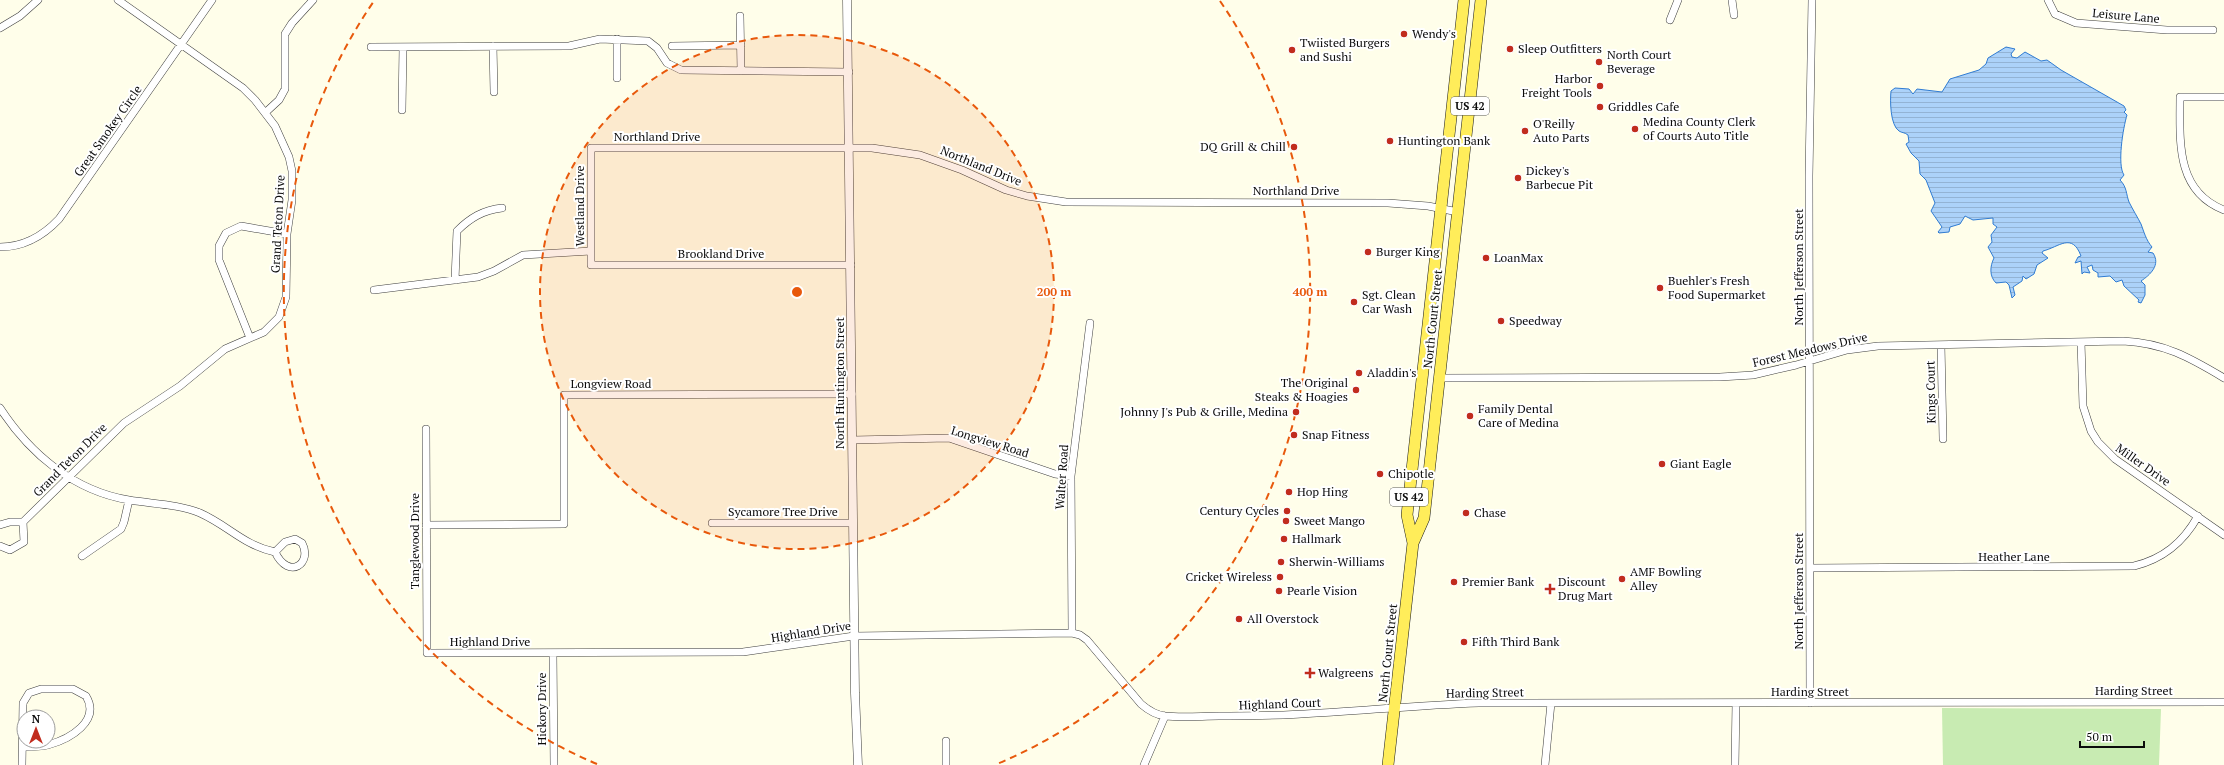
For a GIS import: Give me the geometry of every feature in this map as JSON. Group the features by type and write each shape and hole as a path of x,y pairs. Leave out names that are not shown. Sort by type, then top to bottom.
{"main road":[{"name":"North Court Street","path":"1413,543 1407,515 1464,0"},
{"name":"North Court Street","path":"1388,765 1413,543 1424,518 1481,0"}],"street":[{"path":"0,28 20,16 38,0"},
{"name":"Grand Teton Drive","path":"23,522 124,423 180,386 225,349 264,332 272,325 283,307 286,297 287,234 292,193 292,171 282,140 266,112 243,88 118,0"},
{"name":"Great Smokey Circle","path":"0,247 29,241 41,235 59,219 212,0"},
{"path":"266,112 279,100 285,89 285,34 292,23 314,0"},
{"name":"North Huntington Street","path":"847,0 850,148 854,636 858,765"},
{"path":"1670,20 1678,0"},
{"path":"1732,0 1734,15"},
{"name":"North Jefferson Street","path":"1810,703 1812,0"},
{"name":"Leisure Lane","path":"2048,0 2055,14 2076,23 2167,30 2213,30"},
{"path":"740,16 741,71"},
{"path":"371,47 569,46 589,41 616,39 648,41 657,48 667,63 680,70 849,72"},
{"path":"616,39 617,78"},
{"path":"672,46 741,45"},
{"path":"493,46 494,92"},
{"path":"402,110 403,47"},
{"path":"2224,97 2180,97 2180,148 2186,172 2200,193 2209,202 2224,210"},
{"name":"Northland Drive","path":"591,148 850,148 894,150 920,155 954,166 1006,190 1044,200 1066,202 1381,202 1440,208 1458,212"},
{"name":"Westland Drive","path":"591,148 591,265"},
{"path":"455,280 456,231 473,217 482,212 502,208"},
{"path":"250,338 219,260 219,246 226,233 241,226 287,234"},
{"name":"Westland Drive","path":"374,290 402,285 478,277 494,271 523,254 591,251"},
{"name":"Brookland Drive","path":"591,265 851,265"},
{"name":"Walter Road","path":"1072,633 1071,476 1090,323"},
{"name":"Forest Meadows Drive","path":"1440,378 1720,377 1767,372 1847,350 1878,346 2123,341 2155,344 2188,356 2224,378"},
{"name":"Miller Drive","path":"2082,342 2083,406 2091,431 2098,442 2115,459 2224,535"},
{"name":"Kings Court","path":"1941,344 1943,439"},
{"name":"Longview Road","path":"426,525 564,524 564,395 852,394"},
{"path":"0,408 24,440 41,457 68,477 101,492 129,500 169,505 200,513 250,544 275,552 284,566 289,568 303,562 305,556 302,542 295,538 285,542 275,552"},
{"name":"Tanglewood Drive","path":"426,429 427,653"},
{"name":"Longview Road","path":"852,440 950,438 1055,474 1071,476"},
{"path":"82,556 121,529 129,500"},
{"name":"Heather Lane","path":"1810,568 2129,567 2147,563 2172,549 2191,529 2198,516"},
{"path":"0,525 10,522 23,522 24,542 10,550 0,546"},
{"name":"Sycamore Tree Drive","path":"712,523 853,523"},
{"name":"Highland Drive","path":"427,653 753,652 829,638 854,636 1072,633 1080,635 1087,640 1144,707 1165,716"},
{"name":"Hickory Drive","path":"553,653 554,765"},
{"path":"41,689 73,689 86,696 91,710 88,721 82,728 49,745 23,747 23,703 29,694 41,689"},
{"name":"Harding Street","path":"1395,707 1479,703 2224,702"},
{"path":"1545,765 1551,703"},
{"path":"1735,765 1736,703"},
{"name":"Highland Court","path":"1165,716 1258,717 1395,707"},
{"path":"1144,765 1165,716"},
{"path":"946,741 946,765"},
{"path":"22,765 23,749"}],"green space":[{"path":"1942,708 2161,709 2159,765 1943,765"}],"water":[{"path":"2006,47 2015,49 2011,54 2012,57 2017,58 2025,52 2041,61 2047,60 2061,70 2124,106 2126,110 2124,112 2127,115 2122,137 2121,163 2124,175 2120,180 2125,188 2129,202 2152,247 2148,252 2153,253 2156,262 2151,273 2141,281 2145,285 2145,295 2141,303 2138,302 2139,300 2124,286 2122,280 2116,282 2110,276 2098,277 2098,273 2093,270 2092,265 2087,267 2090,273 2084,272 2082,274 2081,261 2075,263 2078,257 2081,256 2074,245 2069,243 2060,244 2043,251 2042,253 2048,258 2037,265 2034,274 2026,279 2023,276 2022,281 2013,287 2015,295 2012,298 2009,285 2006,282 1996,283 1991,274 1994,258 1988,247 1992,242 1991,235 1997,227 1993,224 1993,218 1973,220 1965,216 1960,224 1950,227 1949,232 1938,232 1942,227 1931,211 1935,203 1926,180 1920,174 1919,161 1911,153 1906,144 1909,142 1908,135 1896,128 1892,118 1891,91 1895,88 1909,89 1913,94 1917,89 1942,92 1950,79 1979,70 1986,64 1988,58"}],"place":[{"name":"Wendy's","path":"1404,34"},
{"name":"Sleep Outfitters","path":"1510,49"},
{"name":"Twiisted Burgers and Sushi","path":"1292,50"},
{"name":"North Court Beverage","path":"1599,62"},
{"name":"Harbor Freight Tools","path":"1600,86"},
{"name":"Griddles Cafe","path":"1600,107"},
{"name":"Medina County Clerk of Courts Auto Title","path":"1635,129"},
{"name":"O'Reilly Auto Parts","path":"1525,131"},
{"name":"Huntington Bank","path":"1390,141"},
{"name":"DQ Grill & Chill","path":"1294,147"},
{"name":"Dickey's Barbecue Pit","path":"1518,178"},
{"name":"Burger King","path":"1368,252"},
{"name":"LoanMax","path":"1486,258"},
{"name":"Buehler's Fresh Food Supermarket","path":"1660,288"},
{"name":"Sgt. Clean Car Wash","path":"1354,302"},
{"name":"Speedway","path":"1501,321"},
{"name":"Aladdin's","path":"1359,373"},
{"name":"The Original Steaks & Hoagies","path":"1356,390"},
{"name":"Johnny J's Pub & Grille, Medina","path":"1296,412"},
{"name":"Family Dental Care of Medina","path":"1470,416"},
{"name":"Snap Fitness","path":"1294,435"},
{"name":"Giant Eagle","path":"1662,464"},
{"name":"Chipotle","path":"1380,474"},
{"name":"Hop Hing","path":"1289,492"},
{"name":"Century Cycles","path":"1287,511"},
{"name":"Chase","path":"1466,513"},
{"name":"Sweet Mango","path":"1286,521"},
{"name":"Hallmark","path":"1284,539"},
{"name":"Sherwin-Williams","path":"1281,562"},
{"name":"Cricket Wireless","path":"1280,577"},
{"name":"AMF Bowling Alley","path":"1622,579"},
{"name":"Premier Bank","path":"1454,582"},
{"name":"Discount Drug Mart","path":"1550,589"},
{"name":"Pearle Vision","path":"1279,591"},
{"name":"All Overstock","path":"1239,619"},
{"name":"Fifth Third Bank","path":"1464,642"},
{"name":"Walgreens","path":"1310,673"}]}
